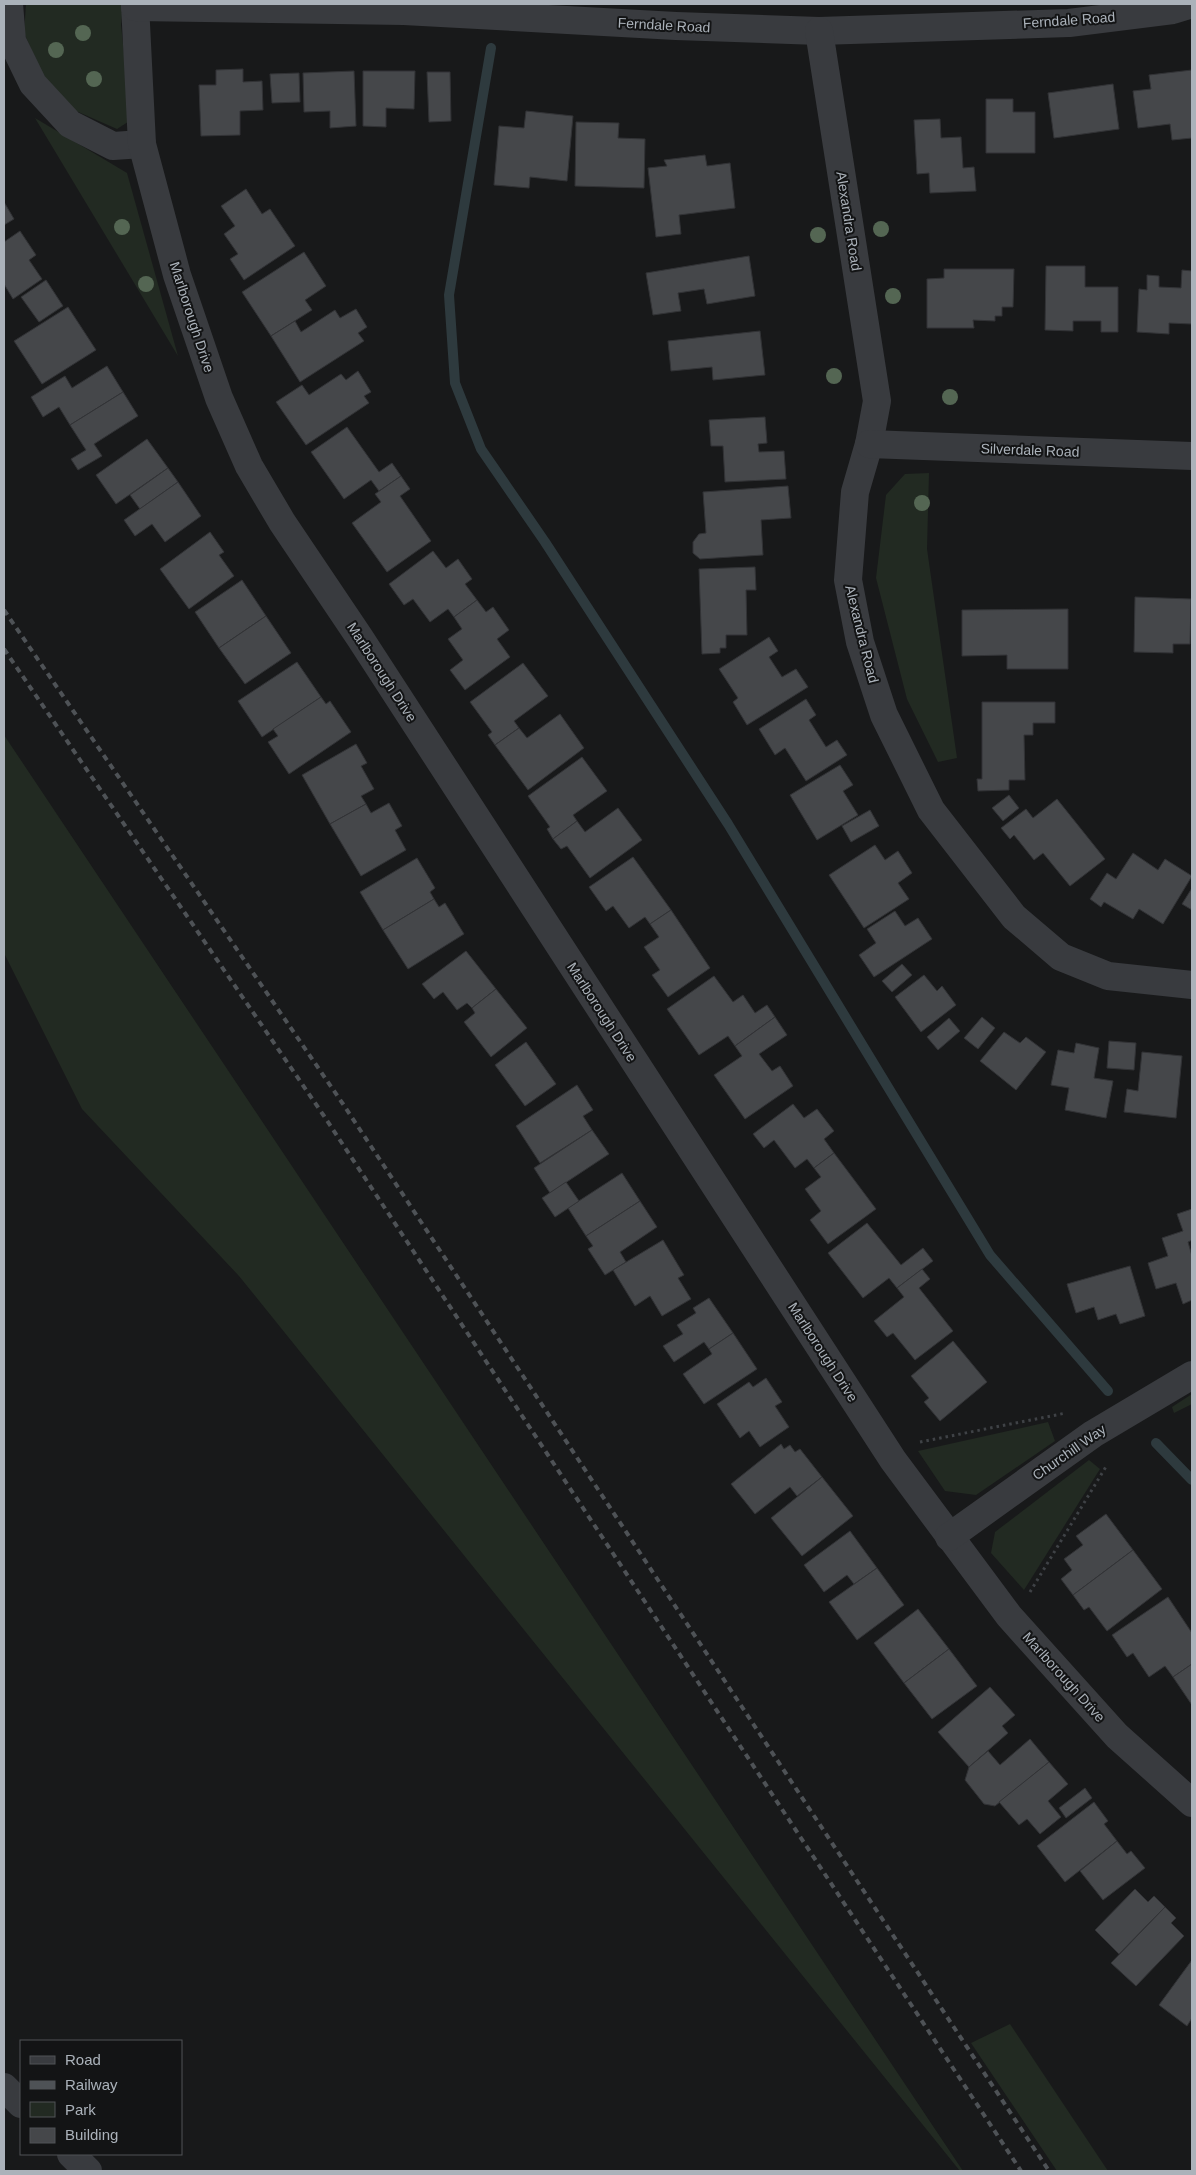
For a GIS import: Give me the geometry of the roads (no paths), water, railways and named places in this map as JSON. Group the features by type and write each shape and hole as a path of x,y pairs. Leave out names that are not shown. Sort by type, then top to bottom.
{"street":[{"path":"9,4 12,41 33,84 70,124 113,146 142,144"},
{"name":"Ferndale Road","path":"135,5 676,15 819,31 1069,22 1173,10 1192,4"},
{"name":"Marlborough Drive","path":"135,5 142,144 177,275 219,398 249,466 282,522 360,638 893,1460 1010,1616 1117,1736 1192,1803"},
{"name":"Alexandra Road","path":"819,31 877,400 869,444 855,492 848,580 860,642 884,716 931,810 1014,917 1060,957 1108,976 1192,985"},
{"name":"Silverdale Road","path":"869,444 1192,456"},
{"name":"Churchill Way","path":"949,1536 1093,1434 1192,1375"},
{"path":"4,2087 20,2103"},
{"path":"72,2155 88,2171"}],"waterway":[{"path":"491,48 449,295 455,383 481,449 545,542 728,824 990,1255 1108,1391"},
{"path":"1156,1443 1192,1480"}],"railway":[{"path":"4,610 343,1104 1049,2171"},
{"path":"4,649 324,1116 1021,2171"}]}
